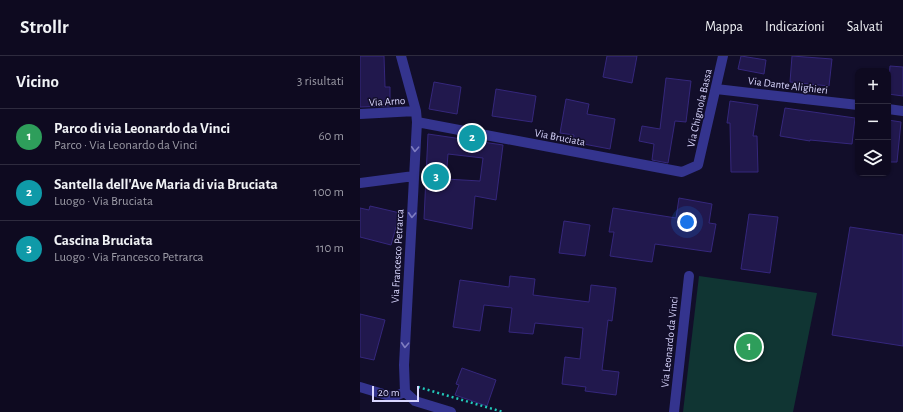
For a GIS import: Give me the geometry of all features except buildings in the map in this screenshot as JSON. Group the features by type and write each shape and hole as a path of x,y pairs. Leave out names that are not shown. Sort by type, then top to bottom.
{"street":[{"name":"Via Francesco Petrarca","path":"402,56 416,111 417,122 404,365 405,392"},
{"name":"Via Chignola Bassa","path":"698,165 723,56"},
{"name":"Via Dante Alighieri","path":"716,89 855,105"},
{"path":"891,109 903,110"},
{"name":"Via Arno","path":"360,114 416,111"},
{"name":"Via Bruciata","path":"417,122 682,172 698,165"},
{"path":"360,183 414,176"},
{"name":"Via Leonardo da Vinci","path":"674,412 689,276"},
{"path":"360,387 393,397 405,392 415,401 445,411"}],"path":[{"path":"415,381 418,386 502,412"}],"green space":[{"path":"699,276 817,293 793,412 683,412"}],"place":[{"name":"Santella dell'Ave Maria di via Bruciata","path":"472,138"},
{"name":"Cascina Bruciata","path":"436,177"},
{"name":"Parco di via Leonardo da Vinci","path":"749,347"}]}
